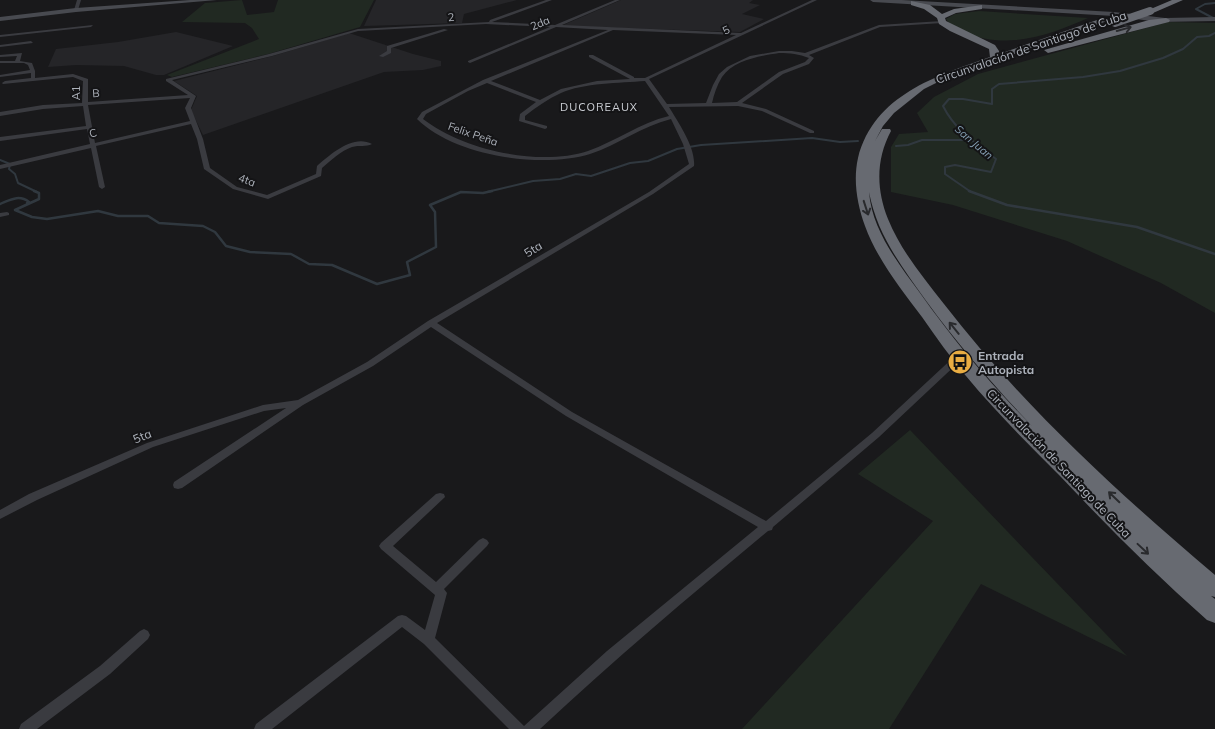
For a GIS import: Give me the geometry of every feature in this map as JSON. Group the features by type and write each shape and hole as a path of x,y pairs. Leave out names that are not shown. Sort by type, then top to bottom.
{"highway":[{"name":"Circunvalación de Santiago de Cuba","path":"1166,0 1020,46 923,85 898,103 870,137 861,166 863,199 874,230 890,263 959,357 1025,430 1133,540 1215,613"},
{"name":"Circunvalación de Santiago de Cuba","path":"1179,0 1056,43 1020,46 981,69 935,88 906,106 881,138 874,161 873,180 877,201 886,228 904,260 947,319 980,359 1093,477 1156,537 1215,588"},
{"path":"914,3 927,7 953,29 975,38 994,49 994,58"},
{"path":"941,19 968,9"},
{"path":"975,38 1050,50 1152,22 1166,20"}],"main road":[{"path":"0,19 76,10 214,0"},
{"path":"873,0 968,9 1166,20 1215,19"},
{"path":"926,4 968,9"}],"street":[{"path":"76,10 79,0"},
{"path":"486,23 550,0"},
{"name":"2da","path":"470,62 618,0"},
{"name":"5","path":"646,79 815,0"},
{"path":"709,103 722,74 741,62 773,52 806,54 879,26 941,19"},
{"name":"2","path":"193,96 168,80 270,55 358,30 486,23 741,34"},
{"path":"381,56 389,52 389,48 456,25"},
{"path":"0,36 91,26"},
{"name":"Felix Peña","path":"614,29 486,81 442,102 424,113 420,119 432,129 473,146 520,158 548,160 590,152 653,120 670,117"},
{"path":"0,46 31,42"},
{"path":"0,56 20,54 17,61"},
{"path":"738,104 781,73 808,62 812,58 806,54"},
{"path":"591,56 635,79"},
{"path":"0,62 17,61 30,64 33,79"},
{"path":"0,76 33,72"},
{"name":"A1","path":"5,83 73,76 83,77 86,80 85,104 88,127 102,187"},
{"path":"545,128 522,121 524,113 560,91 597,83 646,79"},
{"name":"5ta","path":"178,485 300,403 370,364 431,324 678,176 692,165 691,152 670,117 667,105 646,79"},
{"path":"486,81 540,102"},
{"name":"B","path":"0,114 85,104 193,96"},
{"name":"4ta","path":"193,96 188,108 200,139 207,169 236,188 268,197 319,175 319,167 341,148 359,143 369,144"},
{"path":"667,105 738,104 764,110 812,132"},
{"name":"C","path":"0,167 192,122"},
{"path":"0,139 88,127"},
{"path":"431,324 569,414 768,526"},
{"path":"530,729 611,655 912,404 959,357 980,359"},
{"name":"5ta","path":"0,515 33,497 150,445 263,408 300,403"},
{"path":"428,640 441,594 385,546 440,497"},
{"path":"436,589 483,543"},
{"path":"261,729 402,620 428,640 519,729"},
{"path":"26,729 105,670 144,635"}],"shaded area":[{"path":"242,0 247,15 274,12 278,0 374,0 360,27 268,54 172,77 167,75 259,39 252,28 245,23 182,22 205,3"},
{"path":"376,0 517,0 464,14 462,23 364,26"},
{"path":"621,0 753,0 749,3 760,5 742,14 764,19 740,32 561,26"},
{"path":"979,11 1088,18 1043,35 1011,40 980,38 957,28 946,19 955,14"},
{"path":"1168,22 1215,23 1215,313 1161,283 1067,241 953,205 891,192 891,147 899,134 928,132 917,113 934,97 978,74"},
{"path":"176,32 233,46 164,75 156,75 124,66 76,65 48,67 56,49 118,42"},
{"path":"349,33 441,61 441,66 423,70 384,72 203,135 191,110 197,96 174,81 273,56"},
{"path":"910,430 1127,656 981,584 889,729 742,729 933,521 858,474"}],"waterway":[{"name":"San Juan","path":"1215,3 1205,4 1196,9 1215,19"},
{"name":"San Juan","path":"970,191 945,174 945,167 955,165 991,172 996,159 966,136 953,122 943,106 949,99 963,99 992,104 992,89 999,84 1083,77 1120,71 1163,58 1183,49 1197,37 1209,36 1215,33"},
{"path":"487,192 533,181 560,179 576,174 591,176 630,163 648,161 677,149 701,145 812,138 840,142 858,141"},
{"path":"896,146 908,145 922,140 970,140"},
{"path":"0,160 10,164 9,169 15,174 18,183 37,192"},
{"path":"34,191 39,193 39,199 15,210 32,217 47,219 98,211 118,216 148,216 159,223 203,226 215,232 226,246 250,252 291,254 309,264 332,265 377,284 410,275 407,262 436,247 435,212 430,205 461,192 483,193 492,191"},
{"name":"San Juan","path":"970,191 1007,205 1137,227 1215,254"},
{"path":"0,204 18,198 29,202 27,203"}],"place":[{"name":"Entrada Autopista","path":"960,362"}],"district":[{"name":"DUCOREAUX","path":"599,107"}]}
